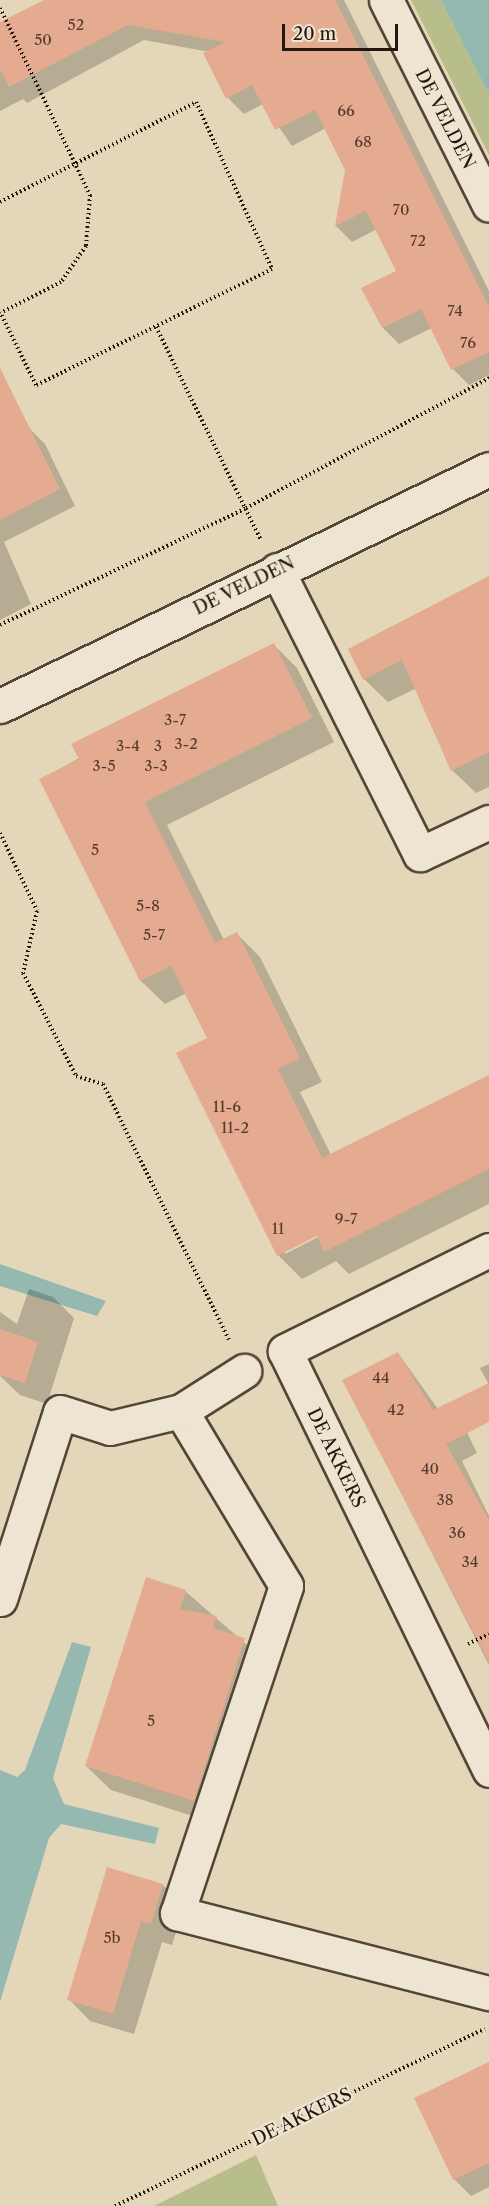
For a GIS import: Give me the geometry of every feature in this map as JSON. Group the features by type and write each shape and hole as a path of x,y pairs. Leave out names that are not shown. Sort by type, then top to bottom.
{"street":[{"name":"DE VELDEN","path":"386,0 489,205"},
{"name":"DE VELDEN","path":"0,706 489,469"},
{"path":"277,570 420,854 489,822"},
{"name":"DE AKKERS","path":"489,1250 285,1351 489,1770"},
{"path":"0,1599 60,1412 110,1428 181,1411 244,1371"},
{"path":"181,1411 286,1586 177,1913 489,1993"}],"path":[{"path":"0,8 77,162 90,195 86,246 62,282 0,312 36,385 273,269 196,102 77,162 0,202"},
{"path":"156,327 277,570"},
{"path":"0,625 246,508 489,378"},
{"path":"0,833 37,911 23,972 76,1076 103,1084 244,1371"},
{"name":"DE AKKERS","path":"115,2206 489,2027"}],"green space":[{"path":"411,0 441,0 489,95 489,155"},
{"path":"256,2155 278,2206 154,2206"}],"water":[{"path":"441,0 489,0 489,95"},
{"path":"0,1264 106,1301 97,1316 0,1286"},
{"path":"72,1642 91,1647 53,1778 64,1804 159,1828 155,1844 61,1824 49,1838 0,2002 0,1770 17,1777 25,1770"}],"building":[{"path":"44,0 335,0 489,307 489,352 451,370 421,309 382,328 361,288 396,271 366,211 335,226 345,170 315,110 275,130 252,85 226,99 203,53 225,42 128,25 9,87 0,69 0,22"},
{"path":"0,368 60,489 0,520"},
{"path":"489,576 489,752 451,771 402,660 363,680 348,649"},
{"path":"274,643 312,718 145,802 215,943 237,932 300,1058 278,1069 322,1158 489,1075 489,1169 324,1252 317,1236 277,1256 176,1053 207,1038 171,966 140,981 39,779 79,759 71,744"},
{"path":"0,1329 38,1342 25,1383 0,1375"},
{"path":"398,1352 433,1410 489,1383 489,1422 446,1444 489,1520 489,1662 342,1380"},
{"path":"146,1577 186,1590 180,1609 217,1616 213,1628 245,1638 194,1801 85,1766"},
{"path":"107,1867 163,1884 151,1924 141,1921 113,2014 67,2000"},
{"path":"489,2062 489,2163 453,2180 414,2098"}]}
